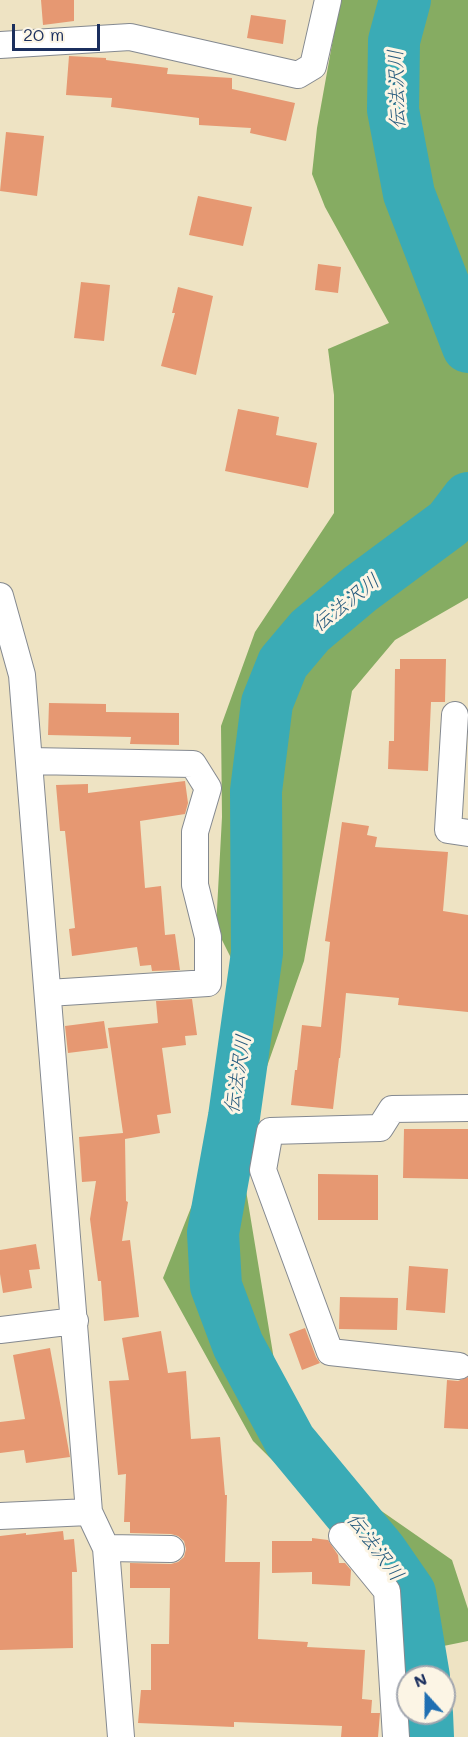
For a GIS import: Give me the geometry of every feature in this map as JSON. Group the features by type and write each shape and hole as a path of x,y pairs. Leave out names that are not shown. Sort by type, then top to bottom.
{"street":[{"path":"0,45 130,37 298,75 313,66 328,0"},
{"path":"0,596 22,675 89,1512 106,1548 121,1737"},
{"path":"455,716 448,830 468,833"},
{"path":"29,761 193,764 208,788 195,832 195,885 208,937 208,983 48,993"},
{"path":"459,1366 330,1352 263,1170 270,1131 380,1128 392,1109 468,1108"},
{"path":"0,1330 75,1320"},
{"path":"0,1516 89,1512"},
{"path":"342,1536 387,1591 396,1737"},
{"path":"106,1548 171,1549"}],"green space":[{"path":"340,0 468,0 468,598 395,640 352,691 304,961 264,1075 243,1172 279,1390 380,1510 452,1560 468,1609 468,1641 414,1652 380,1567 253,1441 163,1278 196,1195 224,1086 232,960 216,928 222,817 221,726 255,632 334,513 334,395 328,349 389,323 325,207 312,174 317,128"}],"building":[{"path":"41,0 74,0 74,21 43,25"},
{"path":"251,15 286,20 283,44 247,38"},
{"path":"69,56 106,58 106,60 168,68 167,74 232,78 232,89 295,103 286,141 250,133 251,128 199,125 199,118 111,107 112,98 66,95"},
{"path":"6,132 44,136 37,196 0,191"},
{"path":"198,196 252,207 243,246 189,235"},
{"path":"318,264 341,267 338,293 315,290"},
{"path":"81,282 110,285 104,341 74,338"},
{"path":"178,287 213,296 196,375 161,366 175,313 172,313"},
{"path":"238,409 279,417 276,435 317,443 308,488 225,471"},
{"path":"400,659 446,659 445,702 431,702 428,771 388,769 389,741 394,741 395,669 400,669"},
{"path":"49,703 106,704 106,712 179,713 179,745 130,744 131,737 48,735"},
{"path":"185,781 188,803 185,814 140,821 145,888 161,886 165,935 175,934 180,970 152,971 151,965 140,966 137,947 72,956 69,929 75,928 65,831 60,831 56,785 88,784 88,793"},
{"path":"342,822 369,826 367,835 377,837 375,847 448,852 443,911 468,915 468,1012 398,1005 399,998 346,993 333,1109 291,1105 302,1025 321,1027 330,942 325,941"},
{"path":"192,999 197,1035 185,1036 186,1045 162,1048 171,1113 157,1115 160,1133 125,1139 126,1201 128,1202 122,1241 130,1240 139,1317 104,1321 101,1281 98,1281 90,1219 96,1181 82,1182 79,1137 123,1133 108,1028 158,1023 156,1001"},
{"path":"104,1021 108,1048 68,1053 65,1026"},
{"path":"404,1129 468,1129 468,1179 403,1178"},
{"path":"318,1174 378,1175 378,1220 318,1220"},
{"path":"36,1244 40,1269 29,1270 32,1288 3,1293 0,1250"},
{"path":"409,1266 448,1269 445,1313 406,1310"},
{"path":"340,1297 398,1298 397,1330 339,1329"},
{"path":"305,1328 320,1363 302,1370 289,1334"},
{"path":"161,1331 168,1373 186,1371 191,1439 220,1437 225,1495 227,1495 225,1562 260,1562 258,1639 308,1642 307,1647 365,1650 362,1699 372,1700 371,1713 380,1713 378,1737 341,1737 342,1726 234,1722 234,1727 138,1723 141,1690 151,1690 151,1644 169,1644 170,1588 130,1588 130,1563 171,1564 184,1557 186,1549 184,1541 178,1536 130,1533 130,1522 124,1522 126,1474 118,1475 109,1381 129,1380 122,1338"},
{"path":"50,1348 70,1457 26,1463 24,1450 0,1453 0,1422 25,1419 13,1355"},
{"path":"468,1377 468,1429 444,1428 447,1380 458,1381"},
{"path":"63,1531 64,1540 74,1539 77,1572 72,1572 73,1648 0,1650 0,1536"},
{"path":"312,1538 328,1540 338,1555 339,1563 345,1563 351,1570 350,1586 312,1584 312,1572 272,1573 272,1541 312,1541"}],"waterway":[{"name":"伝法沢川","path":"405,0 394,41 393,110 409,194 468,347"},
{"name":"伝法沢川","path":"422,1665 410,1593 381,1551 290,1441 238,1345 216,1286 213,1233 234,1117 257,953 256,791 267,703 283,663 310,631 360,589 449,523 468,498"},
{"name":"伝法沢川","path":"428,1725 428,1737"}]}
